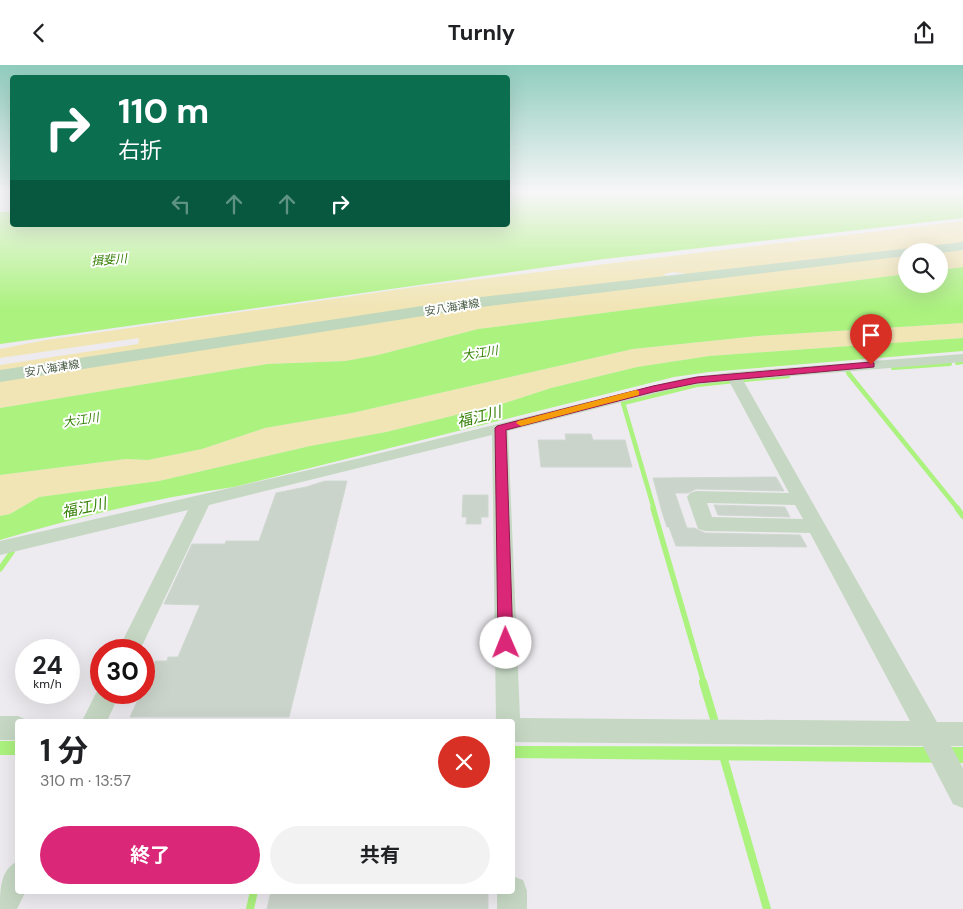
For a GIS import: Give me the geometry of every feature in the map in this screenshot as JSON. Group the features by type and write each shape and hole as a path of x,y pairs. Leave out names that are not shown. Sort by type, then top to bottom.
{"main road":[{"path":"948,248 963,246"},
{"name":"安八海津線","path":"0,376 481,302 898,253"}],"street":[{"path":"0,548 202,501 653,389 693,381 956,358 963,372"},
{"path":"734,376 963,794"},
{"path":"500,428 508,719"},
{"path":"802,499 696,497 705,524 816,525"},
{"path":"134,639 202,501"},
{"path":"95,719 102,704"},
{"path":"0,728 15,728"},
{"path":"515,730 938,747 963,734"},
{"path":"1,909 15,882"},
{"path":"512,894 512,909"}],"shaded area":[{"path":"885,230 963,230 963,244 948,246 948,243 898,243 898,251 689,274 674,272 664,274 667,277 0,372 0,365 138,344 139,338 0,358 0,349 46,340 422,286"},
{"path":"963,248 963,267 948,269 948,250"},
{"path":"898,256 898,275 478,329 378,355 345,361 267,364 0,408 0,378 585,291"},
{"path":"963,323 963,338 709,356 637,367 551,388 505,403 386,432 310,446 159,481 39,497 10,514 0,516 0,475 126,459 148,460 202,449 265,428 352,413 633,349 758,336"}],"water":[{"name":"揖斐川","path":"0,230 855,230 604,259 0,344"},
{"name":"大江川","path":"963,267 963,323 758,336 633,349 352,413 265,428 202,449 148,460 126,459 0,475 0,408 267,364 345,361 378,355 478,329 898,275 898,293 948,293 948,269"},
{"name":"福江川","path":"963,338 963,351 709,372 674,377 234,487 116,509 0,540 0,516 10,514 39,497 159,481 310,446 386,432 505,403 551,388 637,367 709,356"},
{"path":"0,741 15,741 15,755 0,755"},
{"path":"515,746 963,747 963,763 515,758"}],"building":[{"path":"565,434 591,434 593,440 625,440 632,467 541,467 538,440 566,440"},
{"path":"776,477 784,491 696,489 688,493 675,493 687,528 694,528 705,533 800,535 807,547 676,546 669,527 667,527 653,478"},
{"path":"325,481 347,481 289,717 130,717 136,704 155,704 155,661 167,661 168,657 178,657 200,605 164,604 192,544 259,541 276,493"},
{"path":"463,495 488,495 488,517 481,517 481,524 466,524 467,517 462,517"},
{"path":"714,505 785,507 790,517 718,515"},
{"path":"270,894 488,894 488,909 267,909"}],"waterway":[{"path":"957,363 963,362"},
{"path":"893,368 950,364"},
{"path":"847,371 850,375"},
{"path":"849,374 958,509"},
{"path":"742,380 788,376"},
{"path":"654,509 623,403 696,385 733,381"},
{"path":"653,508 704,683"},
{"path":"957,508 963,516"},
{"path":"0,569 12,552"},
{"path":"703,682 714,719"},
{"path":"724,759 767,909"},
{"path":"250,909 253,894"}],"slow traffic":[{"path":"521,423 636,393"}],"route":[{"path":"506,643 500,428 653,389 708,378 871,365"}]}
